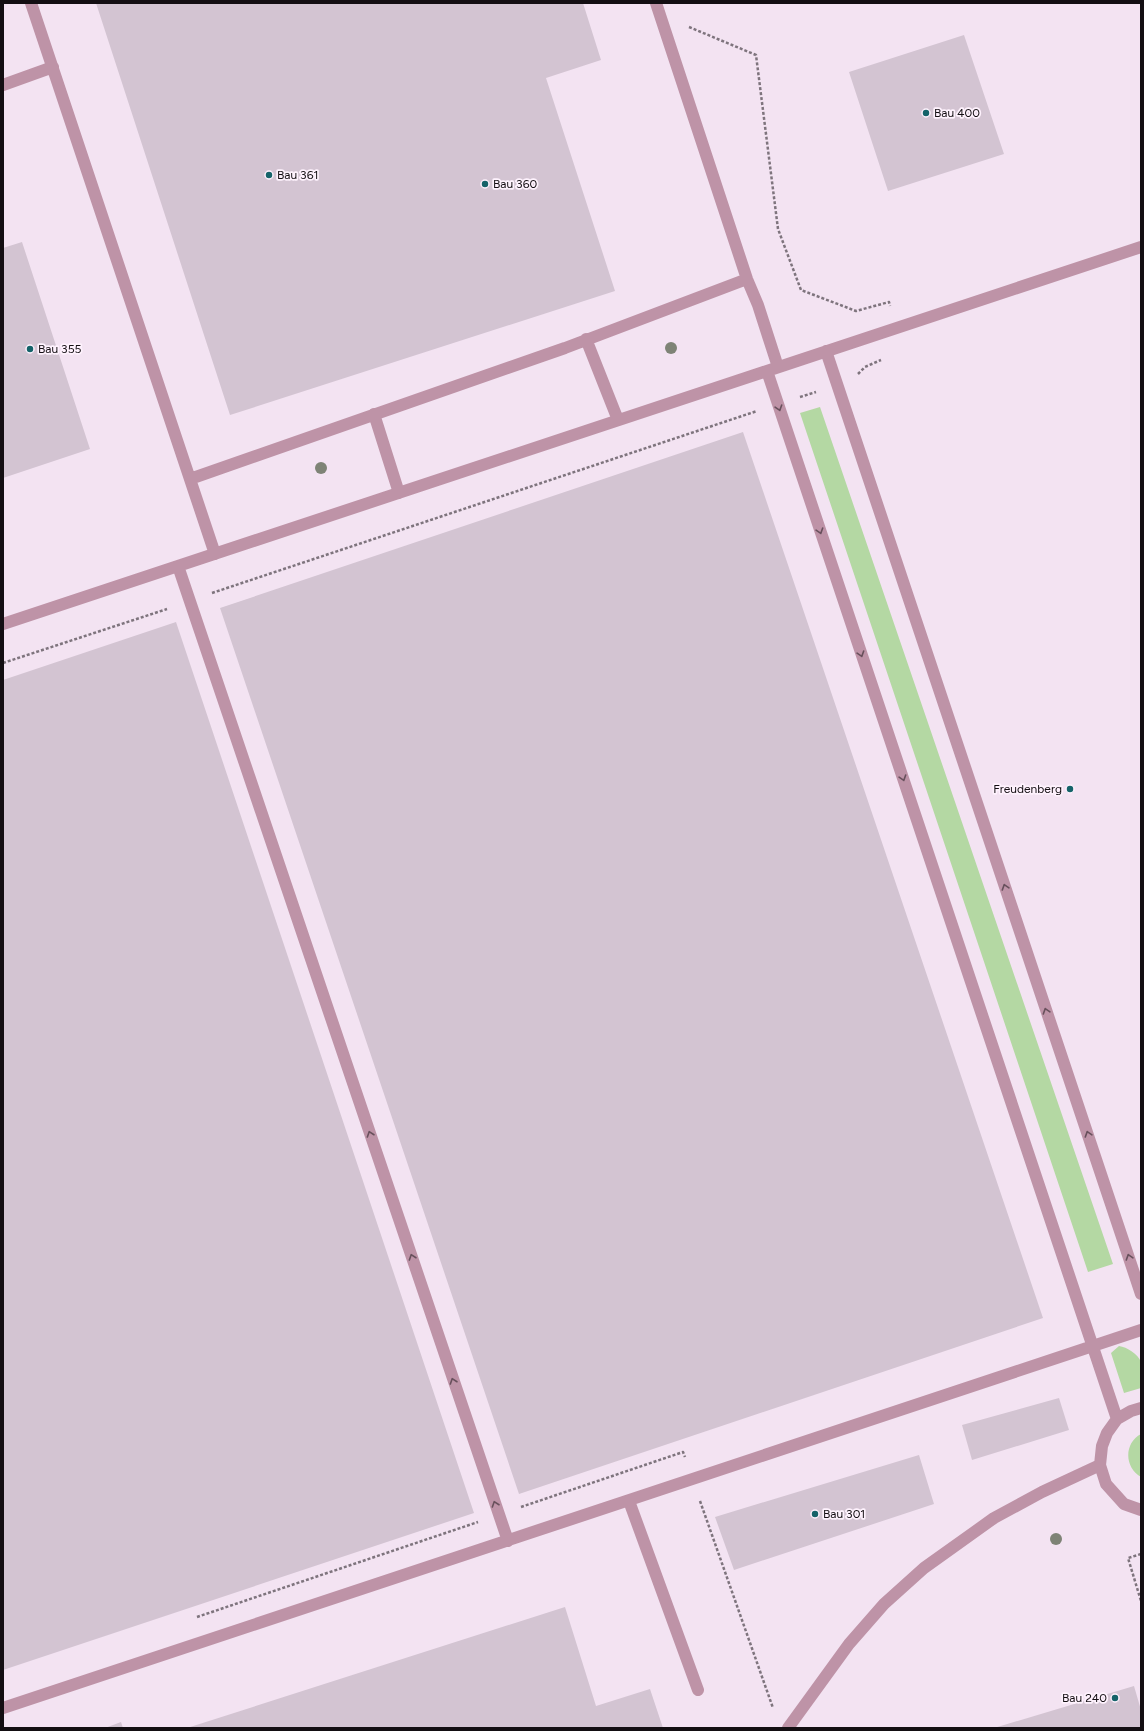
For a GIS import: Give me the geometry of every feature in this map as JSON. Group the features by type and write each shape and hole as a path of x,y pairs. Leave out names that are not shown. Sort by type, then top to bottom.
{"street":[{"path":"31,3 215,554"},
{"path":"656,3 758,305 773,369 778,404 1117,1419"},
{"path":"3,85 53,67"},
{"path":"3,624 1141,247"},
{"path":"190,479 586,340 748,279"},
{"path":"586,340 618,420"},
{"path":"826,351 1141,1294"},
{"path":"374,414 399,493"},
{"path":"178,566 508,1541"},
{"path":"3,1708 1141,1330"},
{"path":"1141,1408 1131,1411 1117,1419 1107,1433 1102,1446 1100,1465 1106,1484 1124,1504 1141,1510"},
{"path":"788,1728 849,1644 884,1604 924,1568 994,1518 1042,1492 1100,1465"},
{"path":"629,1500 698,1690"}],"path":[{"path":"3,663 838,385"},
{"path":"191,1619 683,1452 776,1714"},
{"path":"1141,1554 1128,1558 1141,1602"}],"green space":[{"path":"820,407 1113,1264 1088,1272 800,413"},
{"path":"1119,1346 1132,1351 1140,1359 1142,1368 1141,1388 1124,1393 1111,1353"},
{"path":"1141,1434 1141,1477 1135,1473 1131,1467 1128,1455 1131,1443"}],"building":[{"path":"96,3 583,3 601,60 546,78 615,291 230,415"},
{"name":"Bau 400","path":"964,35 1004,154 888,191 849,72"},
{"name":"Bau 355","path":"22,242 90,449 3,478 3,248"},
{"path":"743,432 1043,1318 519,1494 220,608"},
{"path":"176,622 474,1513 3,1670 3,680"},
{"path":"1059,1398 1069,1430 972,1460 962,1425"},
{"name":"Bau 301","path":"919,1455 934,1504 734,1570 715,1517"},
{"path":"565,1607 596,1706 650,1689 663,1728 187,1728"},
{"name":"Bau 240","path":"1134,1686 1141,1710 1141,1728 994,1728"},
{"path":"121,1722 123,1728 105,1728"}],"place":[{"name":"Bau 400","path":"926,113"},
{"name":"Bau 361","path":"269,175"},
{"name":"Bau 360","path":"485,184"},
{"name":"Bau 355","path":"30,349"},
{"name":"Freudenberg","path":"1070,789"},
{"name":"Bau 301","path":"815,1514"},
{"name":"Bau 240","path":"1115,1698"}]}
